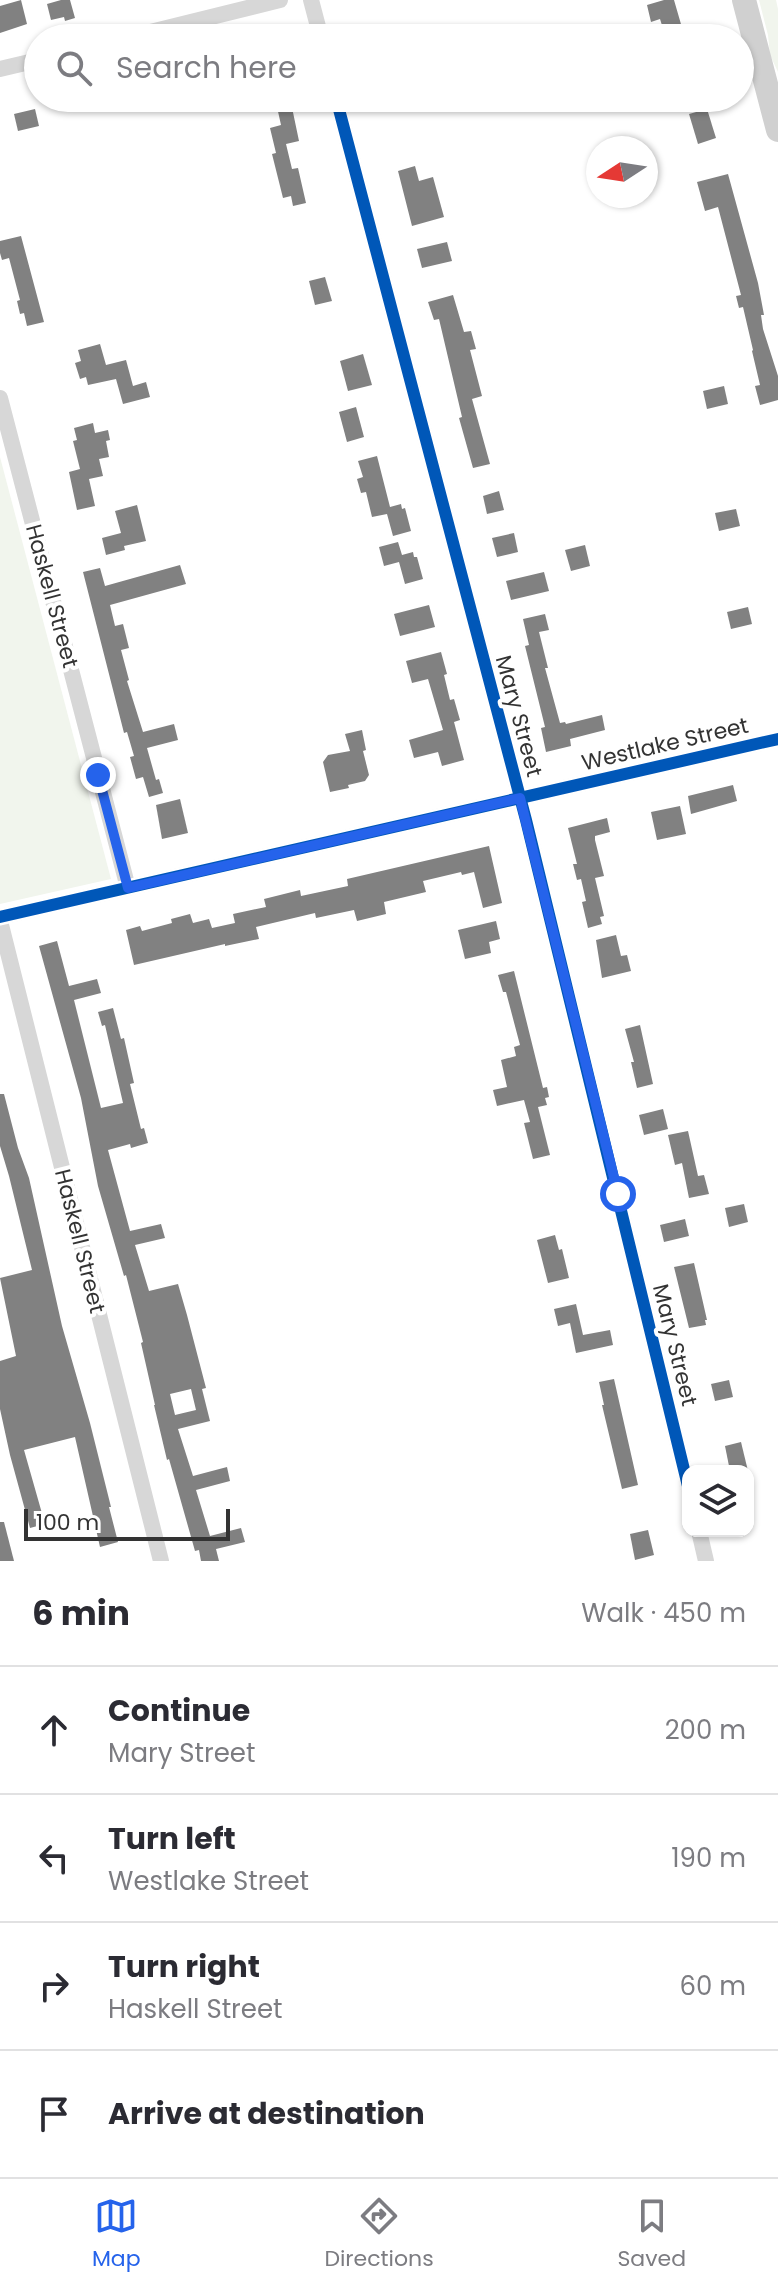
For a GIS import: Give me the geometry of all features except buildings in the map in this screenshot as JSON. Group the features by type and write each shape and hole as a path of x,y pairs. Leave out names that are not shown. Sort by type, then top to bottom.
{"street":[{"path":"183,24 280,0"},
{"path":"311,0 317,24"},
{"path":"744,0 750,24"},
{"path":"754,38 778,130"},
{"path":"0,69 24,63"},
{"name":"Mary Street","path":"340,112 520,798 683,1465"},
{"name":"Haskell Street","path":"0,398 128,888"},
{"name":"Westlake Street","path":"0,919 778,739"},
{"name":"Haskell Street","path":"0,919 161,1561"},
{"path":"700,1537 706,1561"}],"shaded area":[{"path":"759,0 776,0 778,72 770,55"},
{"path":"0,457 111,879 0,904"}],"cycle path":[{"path":"340,112 526,820 683,1465"},
{"path":"0,917 778,739"}],"route":[{"path":"98,775 128,888 520,798 618,1194"}]}
